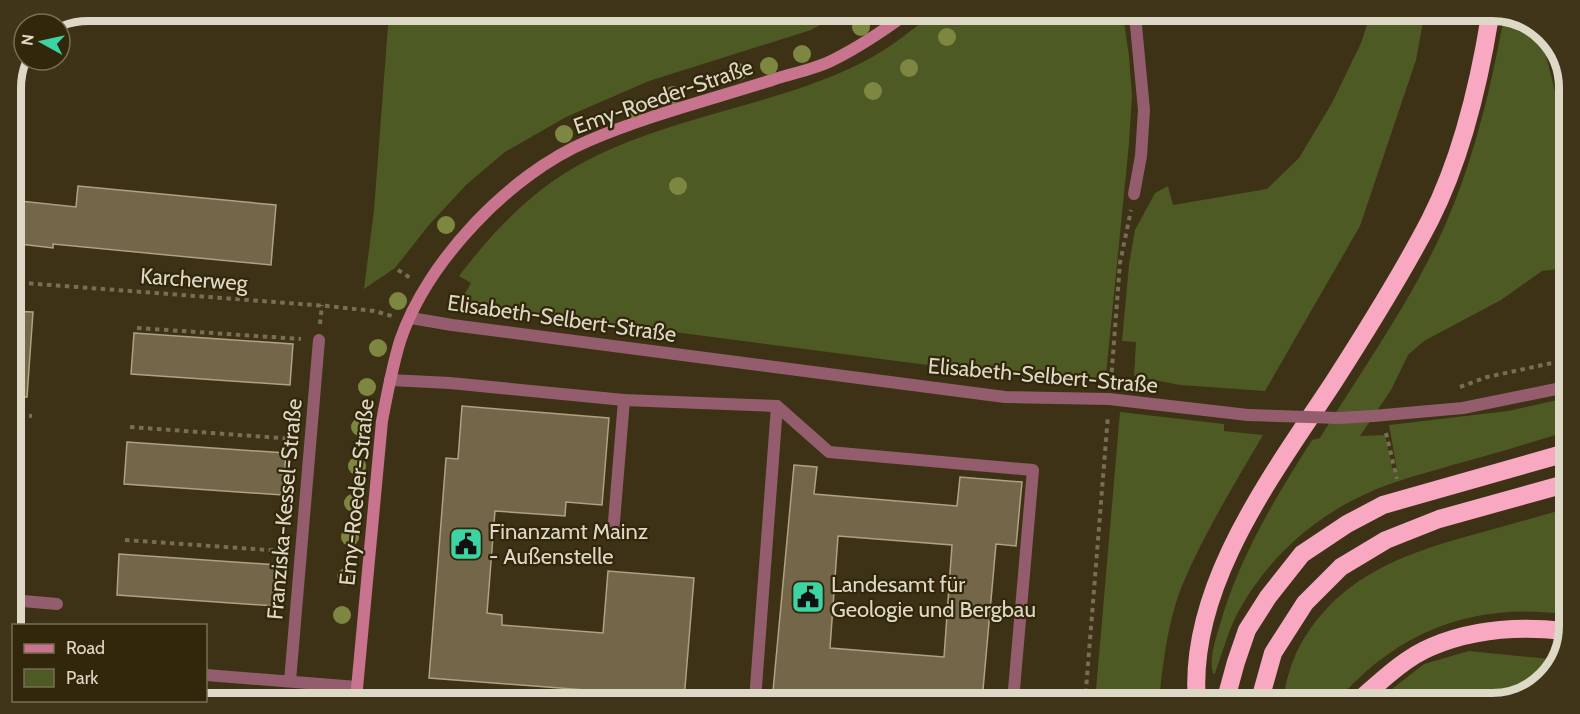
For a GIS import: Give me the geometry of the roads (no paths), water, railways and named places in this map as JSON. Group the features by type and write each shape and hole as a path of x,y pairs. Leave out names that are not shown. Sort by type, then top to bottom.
{"highway":[{"path":"1196,693 1199,649 1210,603 1230,549 1259,496 1364,335 1431,218 1461,138 1478,80 1489,21"},
{"path":"1228,693 1247,630 1268,597 1302,554 1347,524 1383,506 1559,455"},
{"path":"1262,693 1274,653 1305,603 1341,567 1386,540 1439,519 1559,486"},
{"path":"1368,693 1393,671 1430,647 1484,631 1536,628 1559,630"}],"street":[{"name":"Emy-Roeder-Straße","path":"357,693 382,421 390,380 401,340 411,318 448,254 467,231 537,169 586,141 831,61 877,36 897,21"},
{"path":"1134,194 1144,110 1136,21"},
{"name":"Elisabeth-Selbert-Straße","path":"411,318 1005,397 1109,399 1248,415 1339,418 1377,416 1463,408 1559,388"},
{"name":"Franziska-Kessel-Straße","path":"290,681 319,340"},
{"path":"390,380 450,383 624,400 777,406 829,452 1033,470 1014,693"},
{"path":"613,534 624,400"},
{"path":"756,693 777,406"},
{"path":"21,601 57,604"},
{"path":"207,675 290,681 357,693"}],"place":[{"name":"Finanzamt Mainz - Außenstelle","path":"466,544"},
{"name":"Landesamt für Geologie und Bergbau","path":"808,597"}]}
